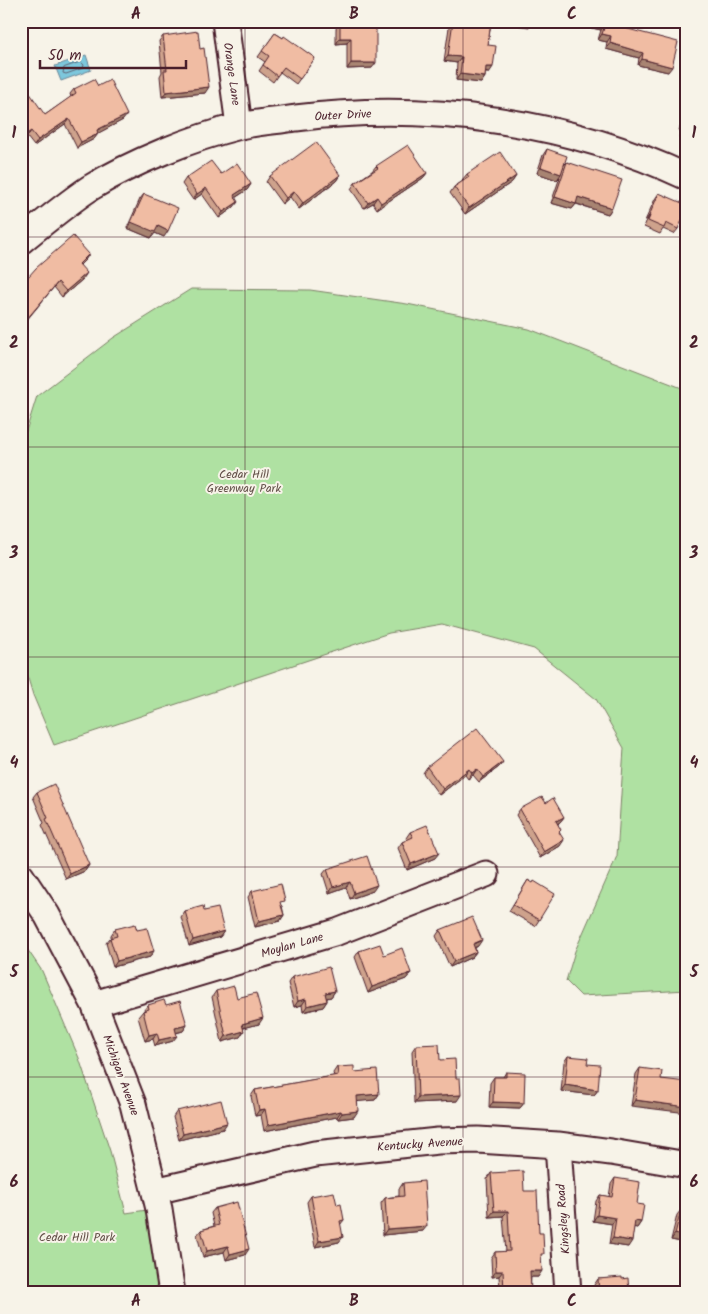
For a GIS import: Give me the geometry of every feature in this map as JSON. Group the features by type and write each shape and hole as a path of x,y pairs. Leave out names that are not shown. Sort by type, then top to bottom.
{"street":[{"name":"Orange Lane","path":"225,21 240,126"},
{"name":"Outer Drive","path":"21,241 48,219 102,182 172,148 240,126 338,113 446,113 532,126 597,142 658,163 687,177"},
{"name":"Moylan Lane","path":"94,1004 338,932 486,874"},
{"name":"Michigan Avenue","path":"21,876 47,915 94,1004 133,1104 155,1191 172,1293"},
{"name":"Kentucky Avenue","path":"155,1191 277,1162 338,1151 438,1141 460,1140 558,1145 687,1165"},
{"name":"Kingsley Road","path":"558,1145 568,1293"}],"green space":[{"name":"Cedar Hill Greenway Park","path":"191,289 310,290 407,304 529,329 687,390 687,990 581,996 566,981 575,951 617,856 624,748 596,699 534,649 442,624 389,633 54,745 33,695 21,655 21,447 37,396 113,338"},
{"name":"Cedar Hill Park","path":"21,940 42,971 79,1058 110,1151 126,1213 147,1210 158,1293 21,1293"}],"water":[{"path":"86,55 91,70 61,81 55,66"}],"building":[{"path":"340,21 376,21 376,63 351,63 351,38 340,38"},
{"path":"453,21 491,21 488,45 496,46 493,67 486,67 485,77 460,74 462,57 448,56"},
{"path":"593,21 626,21 624,28 678,42 672,67 642,59 643,53 610,43 611,36 602,34 605,25"},
{"path":"198,31 200,49 204,48 209,87 166,92 164,70 167,70 163,36"},
{"path":"275,33 283,38 284,36 315,58 300,79 284,67 277,76 263,65 269,56 262,51"},
{"path":"94,79 98,86 110,80 127,115 97,130 98,134 81,142 69,119 38,140 31,131 21,138 21,98 29,92 45,115 76,93 74,89"},
{"path":"687,114 687,133 684,132 686,126 683,124"},
{"path":"316,142 340,175 303,203 294,191 286,198 270,176"},
{"path":"408,145 427,173 381,203 377,197 368,203 355,183 378,168 376,166"},
{"path":"547,149 567,156 561,174 541,167"},
{"path":"500,152 516,176 469,208 454,187 469,177 467,174"},
{"path":"211,161 221,174 237,163 251,184 234,195 238,202 223,212 206,188 197,194 186,178"},
{"path":"567,162 622,180 612,208 578,197 576,204 555,197"},
{"path":"659,193 687,205 687,210 678,229 666,223 664,228 648,221"},
{"path":"144,194 178,208 168,231 158,226 155,232 131,222"},
{"path":"73,236 89,254 79,264 87,273 66,291 58,282 21,326 21,285 36,268"},
{"path":"477,728 503,762 483,777 477,769 472,773 469,769 443,789 427,767"},
{"path":"54,784 89,865 70,874 46,819 48,818 37,792"},
{"path":"542,797 546,803 553,798 564,817 556,821 561,830 559,832 564,840 544,852 520,809"},
{"path":"427,825 439,853 411,864 402,842 413,837 410,832"},
{"path":"367,856 377,885 354,893 350,882 333,887 327,869"},
{"path":"528,880 533,883 534,881 555,894 539,920 513,905"},
{"path":"281,884 285,901 280,902 284,915 259,921 252,891"},
{"path":"203,906 204,911 218,908 224,931 193,940 185,911"},
{"path":"472,917 482,940 473,944 476,952 454,961 440,930"},
{"path":"135,924 137,930 147,928 154,951 117,961 110,938 117,936 115,929"},
{"path":"380,944 384,955 402,948 411,973 372,987 359,951"},
{"path":"329,967 335,991 325,993 327,1001 307,1006 306,999 298,1001 292,977"},
{"path":"234,986 237,998 256,993 263,1018 242,1024 244,1031 226,1036 216,991"},
{"path":"164,1000 166,1005 180,1001 187,1025 175,1028 177,1036 159,1040 157,1033 149,1035 143,1011 149,1009 148,1005"},
{"path":"439,1044 440,1060 455,1059 456,1078 460,1078 461,1095 418,1097 416,1045"},
{"path":"568,1056 588,1058 587,1064 600,1065 598,1090 565,1085"},
{"path":"354,1066 354,1072 377,1070 379,1094 357,1096 358,1111 342,1113 341,1111 268,1125 265,1109 259,1110 255,1090 338,1075 337,1067"},
{"path":"640,1068 662,1071 661,1079 687,1082 687,1107 635,1100"},
{"path":"506,1072 525,1073 524,1103 493,1102 494,1077 506,1077"},
{"path":"221,1100 227,1123 183,1134 177,1111"},
{"path":"523,1171 524,1191 537,1191 539,1233 543,1233 544,1254 541,1254 542,1271 530,1271 531,1291 504,1292 503,1271 496,1271 495,1252 510,1251 508,1211 494,1211 491,1173"},
{"path":"615,1178 640,1182 637,1204 644,1205 641,1222 635,1221 632,1241 613,1238 616,1218 597,1215 600,1195 612,1197"},
{"path":"424,1181 427,1226 387,1229 385,1198 404,1196 403,1183"},
{"path":"334,1192 337,1205 341,1204 344,1220 340,1221 343,1237 319,1241 311,1196"},
{"path":"237,1202 249,1249 230,1254 228,1246 207,1251 201,1230 219,1225 215,1208"},
{"path":"681,1210 687,1211 687,1237 675,1234"},
{"path":"622,1277 622,1279 628,1278 629,1293 599,1293 598,1279"},
{"path":"233,1287 234,1293 212,1293 212,1289"}]}
